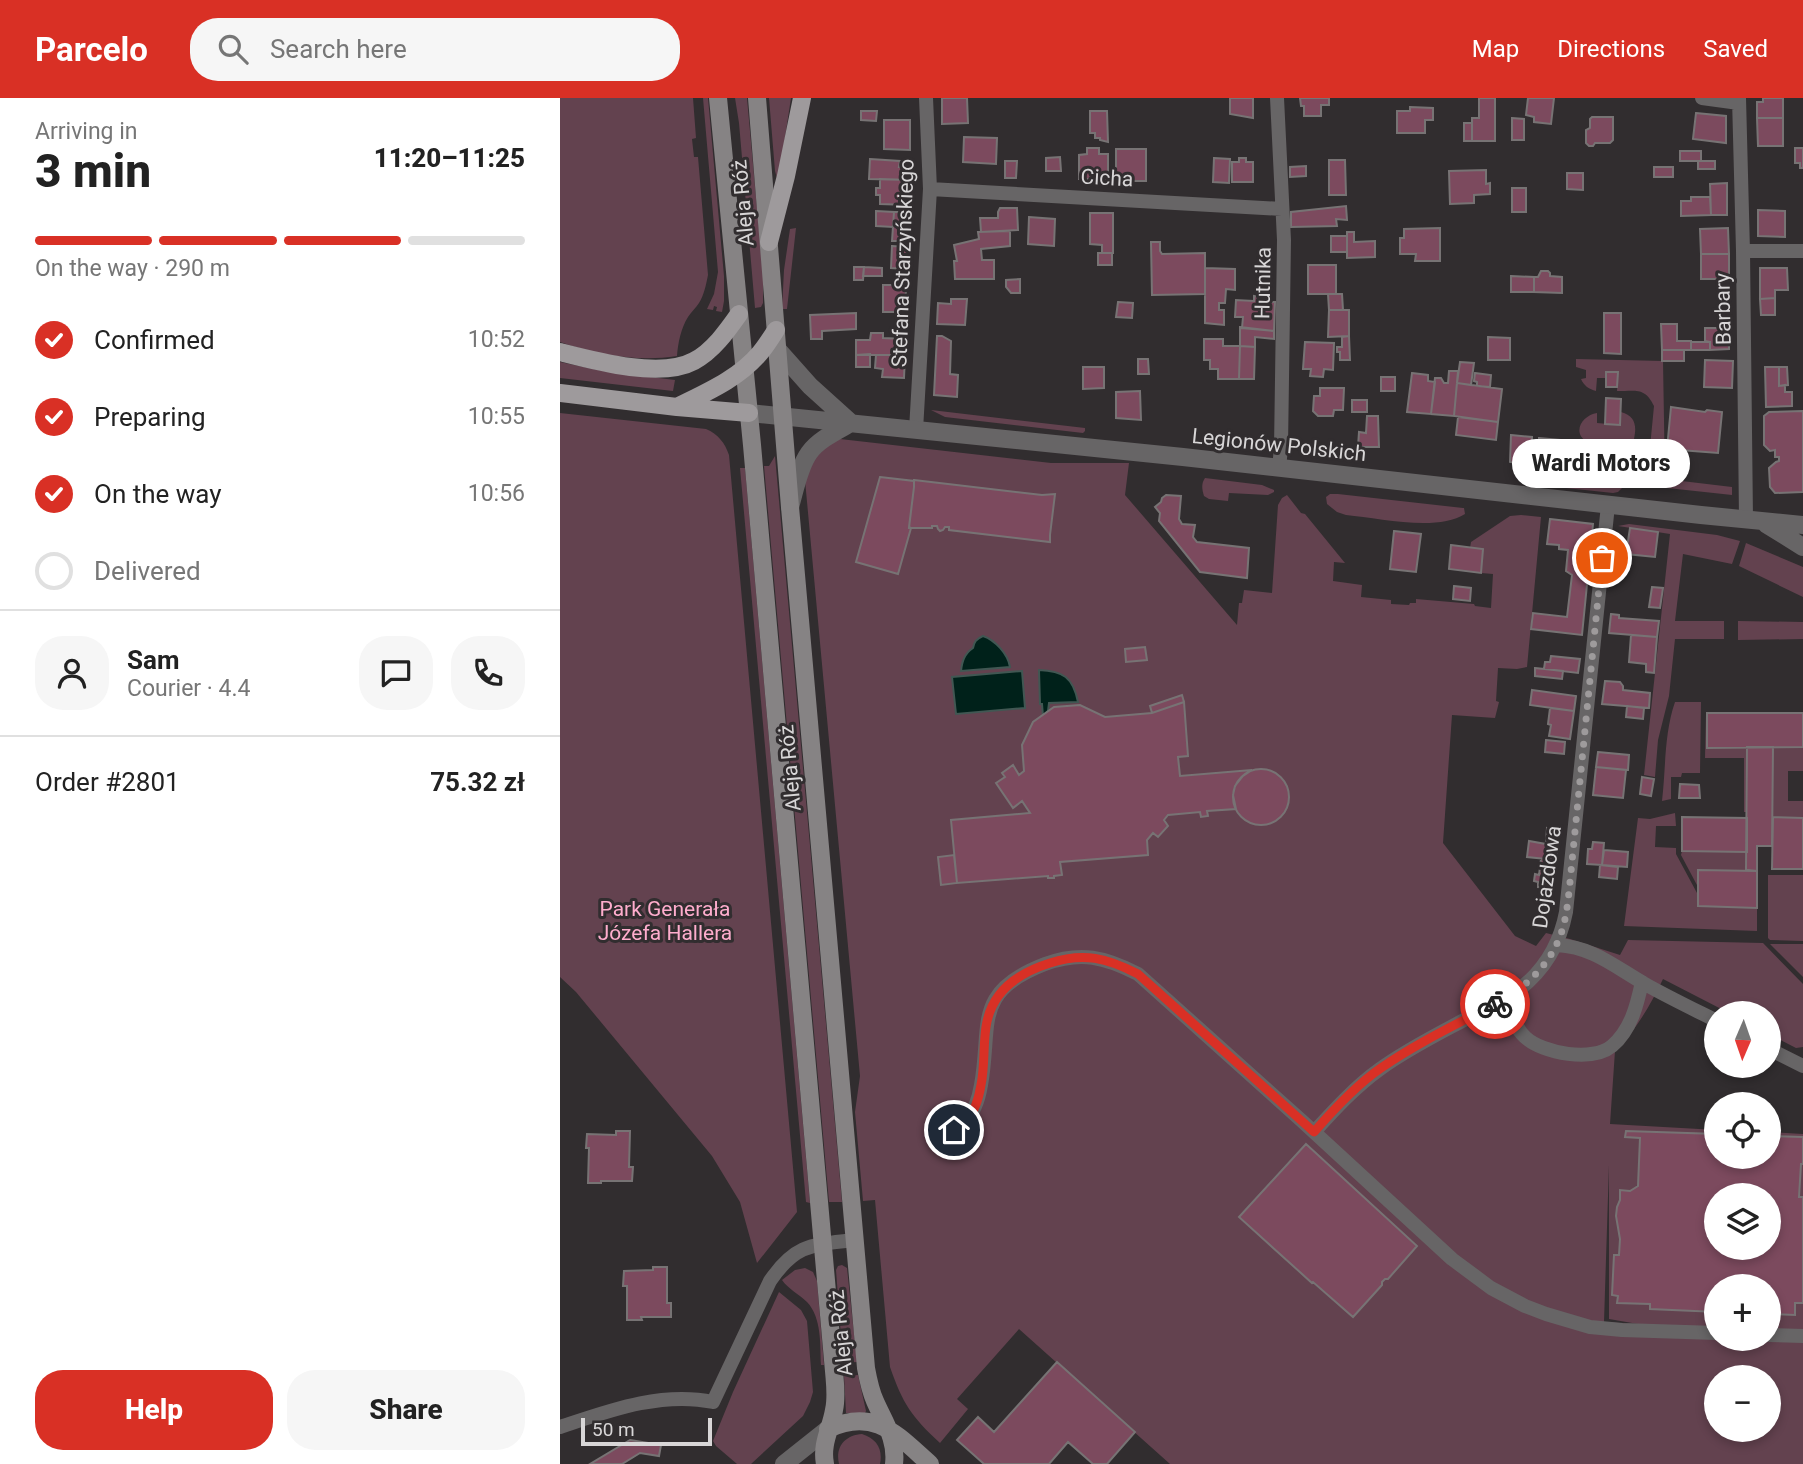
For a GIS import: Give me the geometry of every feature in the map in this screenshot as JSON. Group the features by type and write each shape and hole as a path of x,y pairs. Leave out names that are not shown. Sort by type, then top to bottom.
{"main road":[{"name":"Aleja Róż","path":"718,98 835,1371 835,1400 824,1453 825,1464"},
{"name":"Aleja Róż","path":"757,98 789,506 868,1377 874,1400 890,1430"},
{"path":"769,242 802,98"},
{"path":"560,352 628,366 681,367 705,355 739,314"},
{"path":"677,407 716,388 744,367 759,354 776,330"},
{"path":"560,393 749,413"},
{"path":"828,1429 856,1420 873,1422 890,1430 930,1464"},
{"path":"890,1430 894,1464"}],"street":[{"name":"Stefana Starzyńskiego","path":"916,430 930,189 926,98"},
{"name":"Hutnika","path":"1277,98 1284,240 1279,468"},
{"path":"1702,98 1739,100"},
{"name":"Barbary","path":"1739,100 1753,520"},
{"name":"Cicha","path":"930,189 1282,209"},
{"path":"1743,251 1803,251"},
{"path":"778,350 810,386 851,423 810,451 789,506"},
{"name":"Legionów Polskich","path":"749,413 1803,525"},
{"name":"Dojazdowa","path":"1314,1132 1379,1069 1502,1001 1536,974 1557,945 1568,902 1608,505"},
{"path":"1753,520 1803,547"},
{"path":"1557,945 1573,946 1591,952 1704,1014"},
{"path":"954,1130 967,1119 980,1093 986,1025 996,997 1020,975 1033,969 1061,960 1100,958 1138,974 1452,1259 1491,1288 1546,1314 1590,1327 1704,1333"},
{"path":"1502,1001 1520,1031 1533,1043 1553,1051 1595,1053 1610,1048 1627,1027 1637,1006 1642,982"},
{"path":"1782,1056 1803,1066"},
{"path":"560,1427 625,1407 671,1398 696,1398 712,1402 765,1290 786,1260 813,1245 855,1240"},
{"path":"1781,1335 1803,1336"},
{"path":"784,1464 828,1429"}],"green space":[{"path":"560,98 693,98 696,138 692,139 694,157 698,157 708,275 701,300 683,326 677,356 618,356 588,351 560,342"},
{"path":"703,98 708,98 724,276 722,312 716,311 717,307 714,306 713,310 707,309 714,294 718,272"},
{"path":"735,98 747,98 763,275 763,303 761,307 755,308 739,123"},
{"path":"769,98 791,98 777,178 775,171"},
{"path":"796,228 787,309 782,309 790,229"},
{"path":"1576,359 1663,361 1665,479 1732,487 1732,495 1649,486 1647,478 1654,406 1651,400 1639,391 1617,391 1618,373 1597,378 1596,391 1589,388 1581,379 1586,378 1586,370 1576,367"},
{"path":"560,362 603,371 675,380 673,391 560,378"},
{"path":"931,410 1085,428 1085,431 1083,433 945,417"},
{"path":"1621,412 1634,422 1635,429 1634,439 1622,447 1594,445 1582,438 1579,429 1587,417 1597,413 1597,423 1620,425"},
{"name":"Park Generała Józefa Hallera","path":"560,413 706,429 720,439 729,455 797,1212 757,1263 740,1202 712,1156 576,992 560,977"},
{"path":"840,439 1051,463 1129,463 1125,495 1237,625 1239,603 1242,603 1244,590 1272,593 1278,505 1287,495 1345,563 1334,562 1333,581 1362,585 1361,597 1391,600 1391,604 1409,605 1416,603 1416,599 1491,608 1493,574 1481,573 1483,549 1470,548 1471,542 1510,516 1541,517 1527,667 1498,668 1496,701 1499,702 1495,718 1452,715 1443,843 1515,936 1536,946 1546,933 1620,955 1628,940 1763,943 1803,984 1803,1047 1796,1048 1782,1041 1782,1001 1706,1001 1663,979 1630,1035 1615,1051 1610,1124 1704,1129 1704,1169 1781,1169 1781,1133 1803,1134 1803,1464 1170,1464 1019,1329 957,1399 968,1409 940,1443 922,1425 899,1391 890,1367 875,1200 863,1201 855,1112 860,1076 805,480 814,460 825,446","holes":["1609,1165 1609,1319 1638,1324 1604,1322"]},
{"path":"1564,451 1574,458 1621,464 1627,468 1625,484 1538,474 1538,467 1563,470"},
{"path":"775,456 842,1202 829,1202 764,466 769,466"},
{"path":"740,468 745,468 810,1203 806,1202"},
{"path":"1205,478 1262,485 1274,492 1268,495 1229,493 1228,501 1209,499 1204,496 1203,491"},
{"path":"1537,478 1622,488 1613,493 1538,485"},
{"path":"1330,494 1464,508 1465,514 1453,519 1424,523 1346,515 1327,504 1326,497"},
{"path":"1629,524 1717,535 1740,541 1732,564 1683,554 1675,621 1724,621 1724,639 1675,639 1669,696 1658,740 1655,777 1644,775 1670,534 1618,526"},
{"path":"1746,543 1803,567 1803,597 1739,566"},
{"path":"1738,621 1803,622 1803,639 1738,640"},
{"path":"1675,702 1701,702 1700,773 1682,773 1681,777 1671,777 1671,799 1662,801 1667,738"},
{"path":"1706,713 1707,747 1747,747 1747,812 1744,812 1744,758 1705,758"},
{"path":"1773,747 1803,747 1803,771 1788,771 1788,801 1803,801 1803,818 1773,817"},
{"path":"1675,813 1676,826 1656,826 1655,847 1676,848 1676,854 1697,893 1698,906 1757,908 1757,931 1624,926 1638,818 1650,819"},
{"path":"1682,851 1747,852 1746,870 1699,870 1698,887 1681,855"},
{"path":"1768,875 1803,875 1803,941 1768,938"},
{"path":"1770,944 1803,944 1803,977"},
{"path":"842,1265 847,1268 857,1362 843,1363 836,1270"},
{"path":"805,1268 813,1272 817,1281 824,1365 821,1365 819,1332 812,1308 782,1280 795,1270"},
{"path":"779,1292 801,1310 807,1321 813,1392 803,1416 751,1464 737,1464 713,1441"},
{"path":"858,1375 866,1411 846,1413 844,1376"},
{"path":"862,1434 878,1445 880,1464 839,1464 840,1447 846,1439"}],"shaded area":[{"path":"983,636 1000,648 1010,667 961,671 966,656"},
{"path":"1039,670 1066,677 1078,702 1049,703 1048,711 1043,716"},
{"path":"1022,671 1025,708 956,714 952,677"}],"building":[{"path":"942,98 967,98 968,123 942,124"},
{"path":"1230,98 1253,98 1253,118 1230,114"},
{"path":"1300,98 1329,98 1329,105 1321,105 1321,116 1304,116 1304,106 1301,106"},
{"path":"1479,98 1495,98 1495,141 1472,141 1472,118 1479,118"},
{"path":"1528,98 1554,98 1551,124 1534,122 1534,117 1526,115"},
{"path":"1763,98 1783,98 1783,118 1757,118 1757,102 1763,102"},
{"path":"1410,107 1433,108 1433,120 1425,120 1425,133 1397,133 1397,111 1410,111"},
{"path":"861,111 877,111 876,121 861,120"},
{"path":"1090,111 1107,111 1108,142 1095,138 1095,133 1090,133"},
{"path":"1696,113 1726,116 1726,143 1693,139"},
{"path":"1592,117 1613,117 1613,140 1610,143 1595,143 1589,146 1586,143 1586,130 1590,128"},
{"path":"1512,118 1524,119 1524,140 1512,140"},
{"path":"1757,118 1783,118 1783,146 1758,146"},
{"path":"884,120 910,120 910,150 884,149"},
{"path":"1464,123 1472,123 1472,141 1464,141"},
{"path":"964,137 997,138 996,164 963,162"},
{"path":"1087,148 1099,148 1099,154 1108,154 1108,179 1079,179 1079,155 1087,154"},
{"path":"1795,148 1803,148 1803,168 1800,168 1800,163 1795,163"},
{"path":"1116,149 1146,149 1146,181 1116,181"},
{"path":"1680,151 1701,151 1701,161 1680,161"},
{"path":"1060,157 1061,171 1046,171 1046,158"},
{"path":"1214,158 1230,159 1229,183 1213,182"},
{"path":"1239,158 1253,162 1253,182 1232,182 1232,162 1239,162"},
{"path":"870,159 900,161 899,167 910,167 910,180 869,179"},
{"path":"1329,160 1345,160 1346,195 1329,195"},
{"path":"1005,161 1017,161 1016,178 1005,178"},
{"path":"1698,161 1715,161 1715,169 1698,169"},
{"path":"1306,166 1306,176 1290,177 1290,167"},
{"path":"1654,167 1673,167 1673,177 1654,177"},
{"path":"1486,170 1486,184 1490,183 1490,194 1474,195 1474,203 1450,204 1449,171"},
{"path":"1567,173 1583,173 1583,190 1567,189"},
{"path":"880,179 910,180 909,205 880,204 880,195 876,195 876,188 880,188"},
{"path":"1727,183 1727,215 1711,215 1710,184"},
{"path":"1512,188 1526,188 1526,212 1512,212"},
{"path":"1691,197 1710,197 1711,215 1681,216 1681,201 1691,201"},
{"path":"1346,206 1347,220 1336,219 1337,226 1291,227 1291,212"},
{"path":"1000,208 1017,208 1018,230 981,232 980,218 998,218"},
{"path":"1758,210 1785,211 1785,237 1758,236"},
{"path":"876,211 894,212 893,227 876,226"},
{"path":"894,212 909,212 907,241 892,241"},
{"path":"1090,213 1113,213 1113,253 1102,253 1102,245 1090,244"},
{"path":"1029,217 1055,219 1054,246 1028,244"},
{"path":"1440,228 1440,261 1415,261 1416,254 1400,254 1400,238 1404,238 1404,229"},
{"path":"1728,228 1729,254 1701,254 1700,229"},
{"path":"1010,231 1010,246 981,249 982,260 994,260 994,279 955,279 954,261 957,261 954,245 979,239 978,232"},
{"path":"1347,232 1354,232 1354,242 1375,241 1375,257 1347,258"},
{"path":"1331,236 1347,236 1347,252 1331,252"},
{"path":"1151,242 1160,242 1162,254 1205,253 1205,294 1152,295"},
{"path":"892,246 907,247 907,269 891,268"},
{"path":"1098,253 1112,253 1112,265 1098,265"},
{"path":"1701,254 1729,254 1729,279 1701,279"},
{"path":"1308,265 1336,265 1336,294 1308,294"},
{"path":"854,267 864,267 863,280 854,280"},
{"path":"864,267 882,268 882,276 863,276"},
{"path":"1205,268 1235,269 1235,290 1226,289 1225,303 1219,303 1219,310 1224,310 1224,325 1205,323"},
{"path":"1760,268 1787,268 1788,290 1775,290 1775,298 1760,299"},
{"path":"1541,271 1548,271 1550,276 1562,277 1562,293 1534,292 1534,277 1538,277"},
{"path":"1511,276 1534,277 1534,292 1511,292"},
{"path":"1020,279 1020,293 1011,293 1006,287 1006,280"},
{"path":"883,285 906,285 905,312 883,312"},
{"path":"1328,294 1342,294 1343,310 1329,310"},
{"path":"1254,296 1261,297 1261,302 1275,302 1274,331 1242,328 1243,317 1235,317 1236,300 1254,301"},
{"path":"1775,298 1775,315 1761,315 1760,299"},
{"path":"951,299 967,299 965,325 937,324 938,303 951,304"},
{"path":"1118,302 1133,303 1132,318 1116,317"},
{"path":"1329,310 1349,310 1349,336 1328,337"},
{"path":"856,313 856,329 822,331 822,339 811,339 810,315"},
{"path":"1604,313 1621,313 1621,354 1604,353"},
{"path":"1661,324 1677,324 1677,341 1691,341 1691,350 1662,350"},
{"path":"1240,327 1274,331 1274,339 1255,337 1255,347 1240,346"},
{"path":"1705,328 1729,328 1729,349 1710,350 1710,342 1705,341"},
{"path":"871,333 883,333 883,338 905,339 905,355 856,355 856,340 870,340"},
{"path":"937,336 951,341 950,374 958,375 957,397 934,395"},
{"path":"1349,336 1350,360 1340,360 1337,347 1342,347 1342,337"},
{"path":"1488,337 1510,338 1510,360 1488,360"},
{"path":"1204,339 1223,339 1223,346 1240,346 1239,379 1218,379 1218,369 1210,369 1210,360 1204,360"},
{"path":"1305,342 1334,343 1333,370 1324,369 1323,377 1310,376 1311,369 1303,369"},
{"path":"1691,342 1710,342 1710,350 1691,350"},
{"path":"1240,346 1255,347 1254,379 1239,379"},
{"path":"1662,350 1684,350 1684,361 1662,361"},
{"path":"870,354 870,367 856,367 856,355"},
{"path":"876,355 905,355 904,378 882,377 883,369 875,368"},
{"path":"1138,359 1148,359 1149,374 1138,374"},
{"path":"1705,360 1733,361 1732,388 1704,387"},
{"path":"1460,362 1474,363 1471,385 1457,383"},
{"path":"1083,367 1104,367 1104,388 1083,389"},
{"path":"1765,367 1779,367 1779,386 1785,385 1785,392 1792,392 1792,406 1766,407"},
{"path":"1779,367 1787,367 1788,385 1779,386"},
{"path":"1449,371 1458,371 1454,416 1431,414 1435,378 1441,378 1444,383 1448,383"},
{"path":"1606,372 1618,372 1617,387 1606,387"},
{"path":"1412,373 1428,375 1428,381 1435,382 1431,414 1407,412"},
{"path":"1475,373 1491,375 1490,387 1477,386 1474,381"},
{"path":"1381,377 1395,377 1395,391 1381,391"},
{"path":"1457,383 1502,389 1498,422 1454,416"},
{"path":"1320,388 1344,388 1343,410 1334,410 1333,416 1318,416 1313,411 1314,396 1320,396"},
{"path":"1140,391 1141,420 1116,418 1116,392"},
{"path":"1606,398 1621,399 1620,425 1605,424"},
{"path":"1352,400 1367,400 1367,412 1352,412"},
{"path":"1671,407 1722,412 1718,453 1667,449"},
{"path":"1803,411 1803,492 1775,493 1770,487 1769,468 1779,461 1779,457 1775,457 1775,450 1770,451 1764,445 1764,416 1769,412"},
{"path":"1367,416 1378,416 1379,447 1358,447 1359,432 1366,433"},
{"path":"1458,417 1498,422 1496,440 1456,435"},
{"path":"1511,435 1532,437 1531,465 1510,462"},
{"path":"1539,438 1560,440 1559,468 1538,465"},
{"path":"880,477 914,481 911,528 898,574 856,562"},
{"path":"914,480 1042,495 1055,494 1050,542 949,530 949,527 940,531 937,526 909,528"},
{"path":"1166,495 1181,496 1179,519 1182,524 1195,525 1193,537 1197,542 1249,548 1247,578 1200,572 1159,521 1160,513 1155,507"},
{"path":"1550,519 1593,524 1582,635 1531,629 1533,613 1567,617 1572,575 1566,571 1568,550 1559,549 1559,545 1547,544"},
{"path":"1630,528 1658,532 1655,557 1626,554"},
{"path":"1394,531 1421,534 1416,572 1390,569"},
{"path":"1451,545 1483,549 1481,573 1449,569"},
{"path":"1454,586 1471,588 1470,601 1453,599"},
{"path":"1652,587 1663,588 1660,608 1649,607"},
{"path":"1611,614 1619,615 1619,618 1659,621 1657,637 1609,633"},
{"path":"1631,635 1657,637 1654,673 1646,672 1646,664 1629,662"},
{"path":"1145,647 1147,660 1126,662 1125,649"},
{"path":"1551,656 1580,659 1578,673 1544,669 1545,662 1550,662"},
{"path":"1535,668 1563,671 1562,679 1535,676"},
{"path":"1605,681 1620,682 1623,690 1650,693 1649,708 1602,704"},
{"path":"1532,690 1576,696 1574,711 1530,705"},
{"path":"1182,695 1184,702 1152,713 1150,706"},
{"path":"1184,702 1188,756 1178,757 1180,776 1252,770 1235,786 1233,795 1236,809 1207,811 1208,816 1201,817 1200,812 1168,815 1164,820 1168,826 1158,837 1153,833 1147,840 1148,855 1060,862 1062,875 1054,878 1048,876 957,883 951,820 1030,813 1022,801 1013,808 996,783 1005,777 1002,773 1013,765 1019,775 1024,771 1022,745 1033,722 1054,707 1080,705 1105,717 1152,713"},
{"path":"1627,706 1644,708 1643,719 1626,717"},
{"path":"1550,708 1574,711 1570,739 1549,736"},
{"path":"1707,713 1803,713 1803,747 1707,748"},
{"path":"1546,740 1565,742 1564,754 1545,752"},
{"path":"1747,747 1773,747 1772,846 1757,846 1757,871 1746,870"},
{"path":"1598,752 1629,755 1628,770 1596,767"},
{"path":"1596,767 1626,770 1623,798 1593,795"},
{"path":"1255,769 1267,769 1281,777 1289,791 1287,808 1281,817 1267,825 1255,825 1238,813 1233,803 1233,791 1245,774"},
{"path":"1642,777 1654,779 1651,796 1640,794"},
{"path":"1680,784 1699,785 1700,798 1679,798"},
{"path":"1682,817 1747,818 1747,852 1682,851"},
{"path":"1773,817 1803,818 1803,869 1772,869"},
{"path":"1547,828 1559,830 1556,860 1527,857 1529,841 1546,844"},
{"path":"1593,842 1604,843 1602,865 1587,864 1588,849 1592,849"},
{"path":"1604,850 1628,852 1627,867 1602,865"},
{"path":"954,855 957,883 941,885 938,857"},
{"path":"1541,859 1556,860 1553,889 1538,887 1538,882 1534,881 1535,874 1539,875"},
{"path":"1600,865 1618,867 1617,879 1599,877"},
{"path":"1698,870 1757,871 1757,908 1698,906"},
{"path":"616,1131 630,1131 629,1167 633,1167 632,1181 588,1183 587,1134 616,1135"},
{"path":"1626,1131 1704,1134 1704,1169 1781,1169 1781,1136 1803,1137 1799,1197 1803,1197 1803,1303 1795,1303 1795,1315 1781,1314 1781,1274 1704,1274 1704,1311 1650,1309 1650,1304 1617,1303 1618,1296 1612,1295 1614,1255 1619,1255 1620,1239 1617,1207 1620,1190 1630,1191 1638,1186 1640,1138 1625,1137"},
{"path":"1306,1144 1417,1246 1353,1317 1239,1217"},
{"path":"653,1267 667,1267 667,1303 671,1303 671,1317 627,1320 624,1271 653,1270"},
{"path":"1057,1362 1135,1432 1107,1464 1093,1464 1068,1442 1049,1464 984,1464 957,1440 978,1417 994,1432"},
{"path":"630,1440 661,1445 659,1456 640,1453 622,1464 590,1464"}],"way so far":[{"path":"1495,1004 1536,974 1557,945 1564,924 1602,558"}],"place":[{"name":"Wardi Motors","path":"1602,558"}],"route":[{"path":"954,1130 967,1119 980,1093 986,1025 996,997 1020,975 1061,960 1100,958 1138,974 1314,1132 1379,1069 1495,1004"}]}
